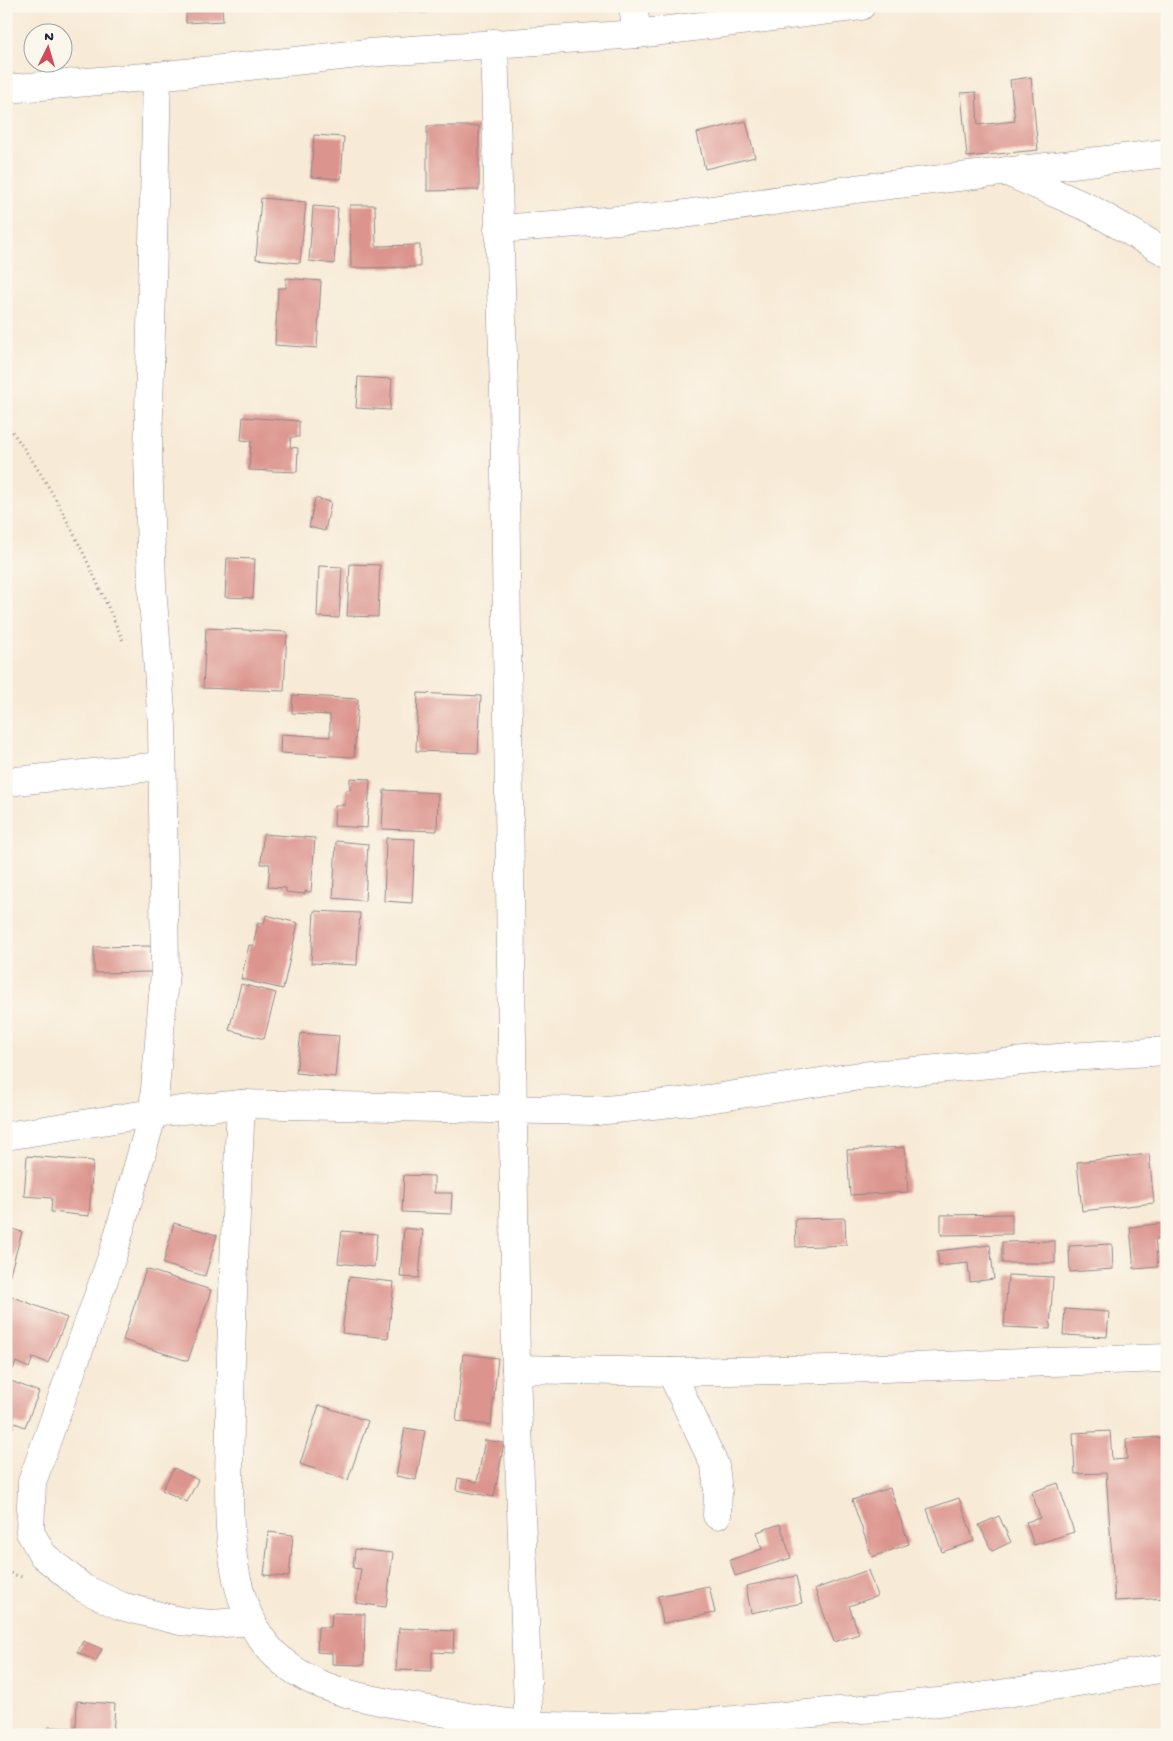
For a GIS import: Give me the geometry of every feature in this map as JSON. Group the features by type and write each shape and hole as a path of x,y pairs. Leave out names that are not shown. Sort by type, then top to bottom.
{"street":[{"path":"633,6 637,34"},
{"path":"6,89 157,76 368,53 637,34 861,6"},
{"path":"494,43 504,391 511,1110 516,1370 529,1730"},
{"path":"157,76 148,454 152,585 162,725 164,972 153,1113 113,1254 32,1482 30,1532 43,1555 83,1588 121,1606 180,1621 211,1624 252,1621"},
{"path":"498,229 671,216 855,189 1004,170 1167,154"},
{"path":"1004,170 1091,209 1167,253"},
{"path":"6,782 161,766"},
{"path":"6,1136 153,1113 241,1104 596,1111 708,1099 860,1076 1167,1050"},
{"path":"241,1104 232,1319 230,1501 234,1566 240,1594 252,1621 267,1648 288,1668 319,1685 403,1705 500,1722 529,1730 722,1722 948,1701 1167,1668"},
{"path":"516,1370 671,1372 883,1368 1167,1358"},
{"path":"671,1372 715,1466 718,1515"}],"path":[{"path":"6,424 28,451 65,515 126,647"}],"building":[{"path":"186,6 222,6 223,21 186,23"},
{"path":"385,6 425,6 425,11 385,13"},
{"path":"1031,77 1038,150 967,157 961,93 976,92 978,125 1015,121 1010,80"},
{"path":"746,121 755,157 705,169 697,133"},
{"path":"427,126 479,126 479,190 427,191"},
{"path":"314,135 344,137 341,179 311,177"},
{"path":"261,198 306,202 300,263 256,259"},
{"path":"350,205 375,205 376,246 420,245 420,267 351,268"},
{"path":"313,206 338,208 334,264 309,261"},
{"path":"286,278 321,281 317,348 275,345 278,288 286,288"},
{"path":"358,377 392,379 390,410 356,408"},
{"path":"243,417 299,421 299,437 291,437 290,447 298,448 297,472 249,470 251,441 241,440"},
{"path":"315,498 331,502 325,531 309,527"},
{"path":"227,558 255,559 253,598 225,597"},
{"path":"350,564 380,565 378,617 347,616"},
{"path":"319,566 342,567 339,618 317,617"},
{"path":"206,628 287,632 284,691 203,688"},
{"path":"418,693 481,696 478,753 416,751"},
{"path":"293,695 358,699 354,757 280,753 281,734 330,737 330,715 292,713"},
{"path":"350,778 370,779 367,828 334,826 335,805 345,805 346,790 350,790"},
{"path":"384,790 438,793 437,831 382,829"},
{"path":"263,834 315,838 311,892 305,891 305,894 286,892 286,888 268,887 270,864 261,864"},
{"path":"386,838 415,839 412,903 384,901"},
{"path":"336,841 368,844 365,901 333,898"},
{"path":"314,911 360,913 357,965 311,963"},
{"path":"266,915 298,923 283,989 241,979 249,945 253,946 258,923 264,924"},
{"path":"151,946 152,972 94,973 94,947"},
{"path":"241,984 276,993 264,1039 229,1030"},
{"path":"301,1033 339,1036 335,1077 296,1073"},
{"path":"905,1147 908,1192 850,1195 847,1150"},
{"path":"1149,1154 1154,1203 1082,1211 1077,1162"},
{"path":"27,1156 93,1161 89,1216 51,1212 52,1198 24,1196"},
{"path":"404,1175 434,1176 434,1193 452,1193 451,1214 402,1212"},
{"path":"1012,1214 1012,1234 941,1235 941,1215"},
{"path":"845,1218 846,1245 796,1247 795,1219"},
{"path":"174,1223 217,1235 205,1276 163,1264"},
{"path":"1167,1223 1167,1238 1155,1239 1158,1267 1134,1269 1130,1227"},
{"path":"6,1227 22,1232 7,1284 6,1284"},
{"path":"404,1228 423,1230 419,1278 400,1277"},
{"path":"342,1231 377,1234 374,1267 338,1263"},
{"path":"1055,1241 1055,1263 1002,1263 1002,1242"},
{"path":"1112,1244 1113,1269 1070,1272 1069,1246"},
{"path":"990,1245 994,1279 970,1282 968,1263 939,1266 937,1251"},
{"path":"146,1269 211,1290 188,1361 123,1340"},
{"path":"1008,1275 1053,1277 1050,1329 1004,1327"},
{"path":"349,1277 394,1282 388,1338 342,1333"},
{"path":"6,1294 67,1318 48,1363 33,1357 29,1368 16,1362 13,1369 6,1366"},
{"path":"1065,1309 1109,1312 1107,1337 1063,1335"},
{"path":"463,1354 498,1358 491,1425 456,1421"},
{"path":"6,1379 39,1392 25,1427 15,1423 12,1429 6,1427"},
{"path":"319,1405 368,1421 348,1480 300,1464"},
{"path":"405,1428 425,1431 416,1480 396,1476"},
{"path":"1110,1431 1112,1460 1127,1459 1126,1439 1167,1437 1167,1598 1115,1601 1106,1473 1075,1474 1073,1433"},
{"path":"485,1440 504,1443 494,1497 456,1490 458,1478 477,1482"},
{"path":"174,1468 198,1480 187,1502 162,1490"},
{"path":"1058,1483 1074,1532 1034,1545 1026,1522 1040,1518 1032,1492"},
{"path":"890,1488 909,1544 872,1557 852,1500"},
{"path":"959,1498 974,1541 942,1552 927,1509"},
{"path":"999,1516 1011,1542 992,1551 979,1525"},
{"path":"780,1524 791,1558 735,1576 730,1560 762,1549 757,1532"},
{"path":"269,1532 293,1535 289,1577 264,1575"},
{"path":"355,1549 393,1553 386,1607 356,1603 361,1569 353,1568"},
{"path":"868,1570 877,1596 849,1606 859,1634 834,1642 815,1589"},
{"path":"796,1576 802,1603 751,1613 746,1586"},
{"path":"709,1586 715,1613 663,1623 658,1596"},
{"path":"332,1613 365,1614 364,1665 332,1664 332,1653 317,1652 318,1627 331,1627"},
{"path":"399,1628 454,1631 453,1653 432,1652 432,1671 396,1670"},
{"path":"83,1641 102,1649 96,1661 77,1652"},
{"path":"77,1701 115,1704 113,1735 49,1735 49,1727 76,1728"}]}
